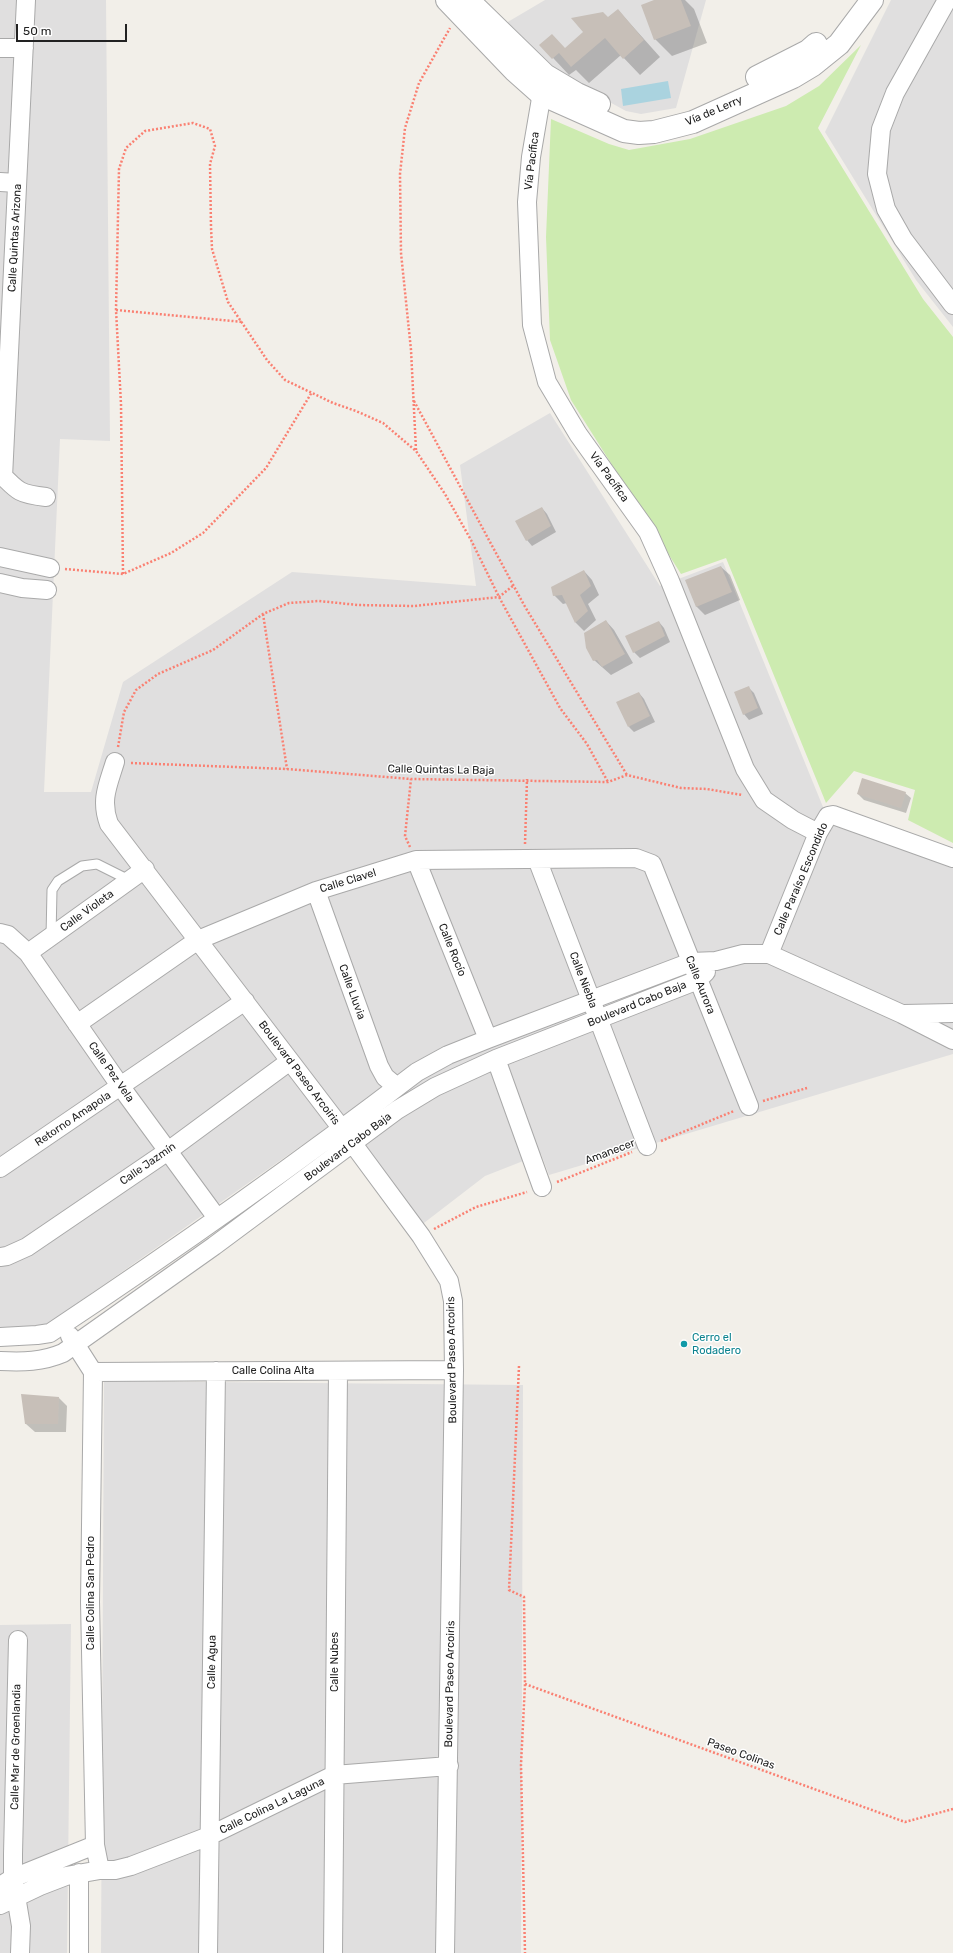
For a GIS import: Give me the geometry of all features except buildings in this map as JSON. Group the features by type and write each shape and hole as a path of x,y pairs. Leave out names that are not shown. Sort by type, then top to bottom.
{"street":[{"name":"Calle Quintas Arizona","path":"2,475 9,183 24,48 26,0"},
{"name":"Vía de Lerry","path":"543,84 577,94 634,119 662,118 689,110 808,51 836,27 858,0"},
{"name":"Vía de Lerry","path":"458,4 543,84 624,131 654,132 693,122 793,77 813,65 839,44 872,0"},
{"path":"947,0 894,93 881,129 877,174 886,209 903,239 953,305"},
{"path":"0,48 24,48"},
{"name":"Vía Pacífica","path":"543,84 531,157 527,202 532,325 548,382 578,434 648,532 670,581 745,769 764,800 793,820 818,833"},
{"path":"2,475 11,486 25,495 46,497"},
{"path":"1,561 50,568"},
{"path":"0,583 28,589 47,590"},
{"name":"Boulevard Paseo Arcoiris","path":"115,762 104,798 105,812 109,824 145,869 342,1129 421,1236 449,1281 453,1301 454,1370 445,1953"},
{"name":"Calle Paraíso Escondido","path":"769,954 818,833 826,818 830,815 953,858"},
{"name":"Calle Clavel","path":"77,1024 198,940 316,891 416,860 636,858 652,864"},
{"name":"Calle Niebla","path":"536,859 647,1146"},
{"name":"Calle Rocío","path":"416,860 488,1039"},
{"name":"Calle Aurora","path":"652,864 749,1106"},
{"name":"Calle Violeta","path":"28,953 145,869"},
{"name":"Calle Lluvia","path":"316,891 378,1066 385,1076 397,1087"},
{"name":"Calle Pez Vela","path":"0,933 8,935 28,953 121,1087 217,1218"},
{"name":"Boulevard Cabo Baja","path":"0,1337 50,1333 203,1229 342,1129 397,1087 431,1064 488,1039 691,962 716,961 743,954 769,954 902,1014 953,1040"},
{"name":"Boulevard Cabo Baja","path":"0,1361 31,1362 49,1359 63,1354 214,1246 397,1110 435,1087 496,1060 698,980 716,961"},
{"name":"Retorno Amapola","path":"0,1168 121,1087 245,1001"},
{"path":"902,1014 953,1013"},
{"path":"496,1060 542,1187"},
{"name":"Calle Jazmín","path":"0,1257 8,1256 27,1247 168,1151 290,1061"},
{"path":"203,1229 214,1246"},
{"path":"62,1324 92,1372"},
{"name":"Calle Nubes","path":"333,1953 338,1370"},
{"name":"Calle Colina Alta","path":"92,1372 454,1370"},
{"name":"Calle Agua","path":"208,1953 216,1371"},
{"name":"Calle Colina San Pedro","path":"92,1372 90,1602 95,1845 100,1870"},
{"name":"Calle Mar de Groenlandia","path":"18,1640 7,1855 7,1882 16,1897 21,1926 20,1953"},
{"name":"Calle Colina La Laguna","path":"100,1870 115,1870 131,1866 209,1836 334,1775 449,1766"},
{"path":"7,1882 95,1845"},
{"path":"0,1905 40,1886 79,1873 100,1870"},
{"path":"79,1873 79,1953"}],"lane":[{"path":"51,937 52,890 58,881 82,866 97,864 129,880"}],"path":[{"path":"416,451 410,350 401,252 400,174 405,128 419,83 458,4"},
{"path":"123,574 121,404 116,310 119,169 126,148 144,132 193,123 210,129 215,146 210,164 210,227 212,249 228,302 243,322 267,360 285,380 333,403 383,423 416,451 449,501 471,540 499,597 560,708 587,744 608,782"},
{"path":"116,310 243,322"},
{"path":"50,568 123,574 171,553 203,533 266,468 312,392"},
{"path":"413,400 514,585 627,775 681,788 707,789 764,800"},
{"path":"115,762 124,712 136,690 158,674 214,650 263,614 289,603 320,601 358,605 414,606 499,597 514,585"},
{"path":"263,614 287,769"},
{"name":"Calle Quintas La Baja","path":"115,762 287,769 411,779 527,779 608,782 627,775"},
{"path":"411,779 405,836 416,860"},
{"path":"527,779 525,844 536,859"},
{"name":"Amanecer","path":"421,1236 476,1207 542,1187 749,1106 807,1088"},
{"path":"519,1366 509,1590 524,1597 525,1684 521,1765 525,1953"},
{"name":"Paseo Colinas","path":"525,1684 905,1822 953,1809"}],"shaded area":[{"path":"0,0 106,0 110,441 60,439 44,792 91,792 123,682 292,572 476,586 460,465 550,413 660,586 723,562 823,807 953,851 953,1054 549,1175 541,1154 485,1176 420,1226 342,1117 38,1331 0,1331"},
{"path":"545,0 706,0 676,108 641,114 626,111 549,69 506,23"},
{"path":"891,0 953,0 953,327 916,280 825,132"},
{"path":"104,1381 523,1385 521,1953 101,1953"},
{"path":"71,1624 67,1953 0,1953 0,1625"}],"green space":[{"path":"861,45 818,128 923,299 953,337 953,843 908,820 915,790 854,771 826,803 726,558 681,574 571,400 550,340 546,237 551,119 609,144 629,150 690,139 786,106 819,86"}],"water":[{"path":"668,81 671,98 623,106 621,89"}],"place":[{"name":"Cerro el Rodadero","path":"684,1344"}]}
